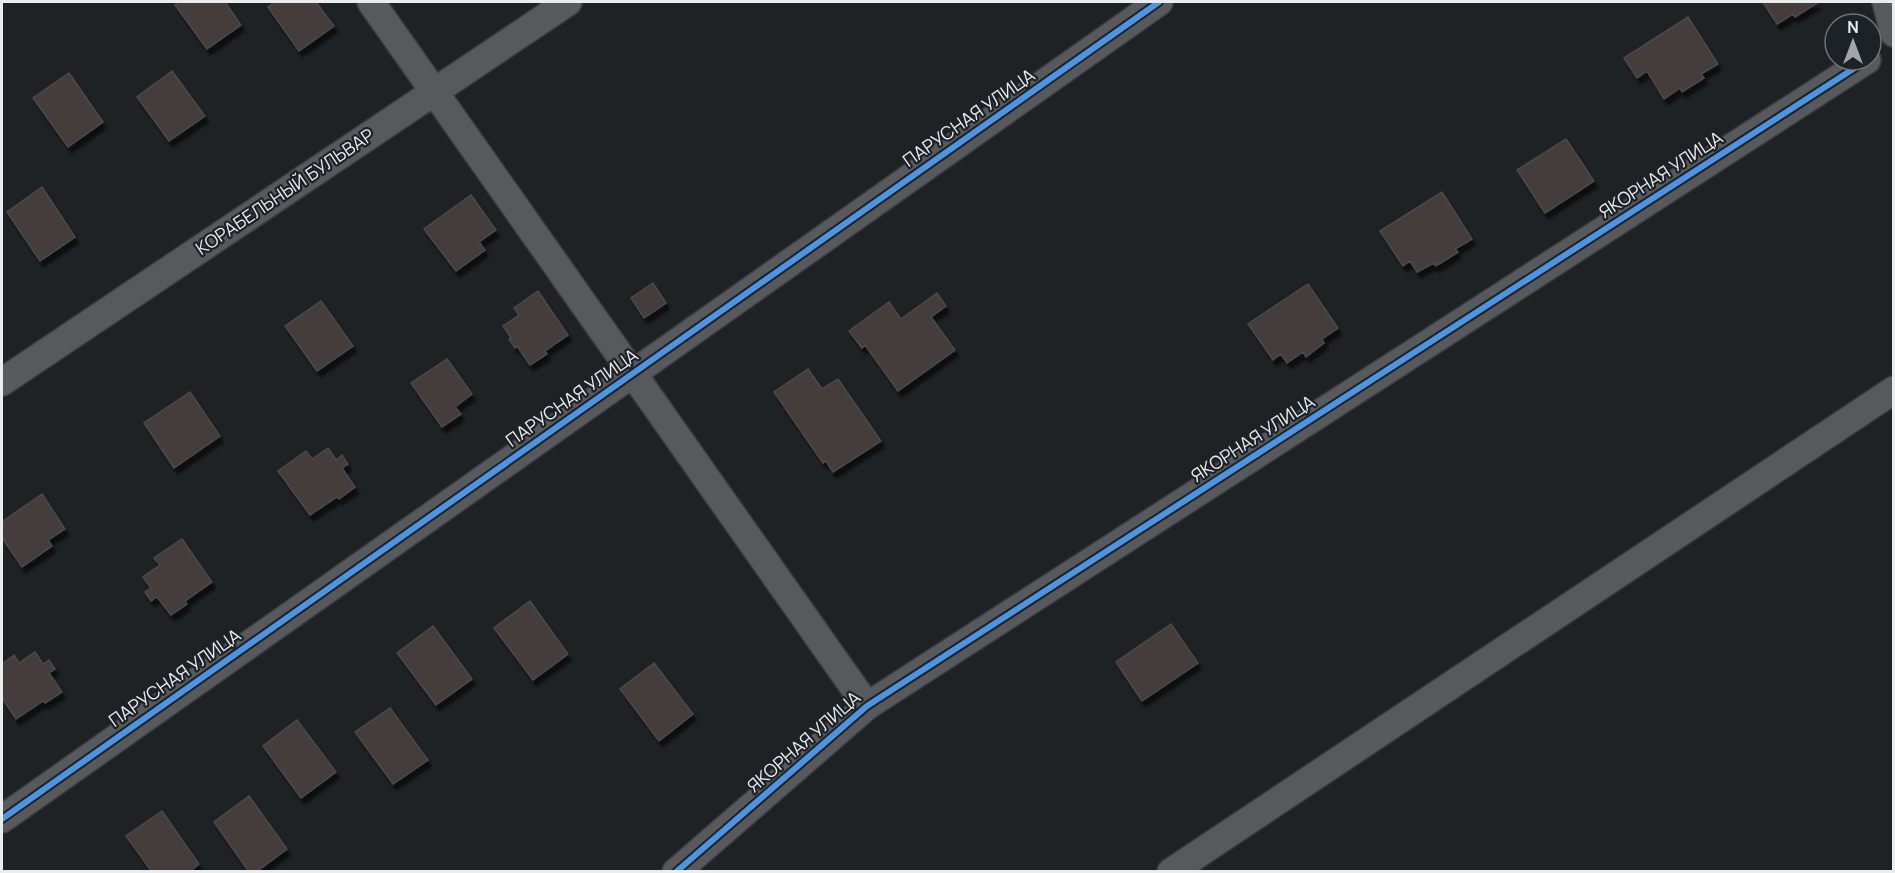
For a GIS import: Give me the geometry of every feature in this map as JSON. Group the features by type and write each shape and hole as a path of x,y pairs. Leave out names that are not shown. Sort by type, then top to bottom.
{"street":[{"path":"371,2 867,706"},
{"name":"КОРАБЕЛЬНЫЙ БУЛЬВАР","path":"2,382 568,2"},
{"name":"ПАРУСНАЯ УЛИЦА","path":"2,819 1159,2"},
{"path":"1886,2 1893,33"},
{"name":"ЯКОРНАЯ УЛИЦА","path":"676,872 867,706 1848,72"},
{"path":"1171,872 1893,390"}],"building":[{"path":"179,2 225,2 241,25 207,49 175,5"},
{"path":"276,2 316,2 334,26 299,51 268,7"},
{"path":"1763,2 1817,3 1795,17 1793,14 1777,24"},
{"path":"1688,17 1718,64 1701,74 1704,78 1682,92 1680,88 1664,99 1647,71 1637,78 1624,58"},
{"path":"172,71 205,116 169,141 137,97"},
{"path":"69,73 103,122 68,147 33,98"},
{"path":"1566,139 1594,181 1545,213 1517,170"},
{"path":"42,187 75,237 40,261 7,212"},
{"path":"1442,192 1472,239 1455,249 1458,252 1436,266 1434,263 1417,272 1410,261 1403,266 1380,231"},
{"path":"471,195 496,230 479,242 485,250 456,271 424,229"},
{"path":"653,283 666,303 644,318 631,298"},
{"path":"1308,284 1338,328 1322,339 1324,343 1306,357 1303,352 1287,363 1281,354 1273,360 1248,324"},
{"path":"538,291 568,335 545,351 547,354 530,365 517,346 515,348 503,326 519,315 514,308"},
{"path":"937,293 946,306 931,317 955,350 898,391 865,345 862,348 849,331 889,302 901,319"},
{"path":"321,301 353,346 317,371 285,326"},
{"path":"447,359 472,394 455,407 461,414 442,427 411,383"},
{"path":"808,369 822,389 838,379 881,441 833,472 826,461 823,463 774,392"},
{"path":"190,392 220,436 174,468 144,423"},
{"path":"328,448 336,460 342,455 348,464 342,468 355,487 310,515 278,471 306,451 312,459"},
{"path":"42,494 65,529 48,540 52,546 22,567 2,538 2,522"},
{"path":"182,539 212,582 185,601 187,604 171,615 157,597 151,601 145,592 151,588 143,577 160,565 154,558"},
{"path":"530,601 568,654 533,680 494,628"},
{"path":"1171,624 1198,663 1142,701 1116,662"},
{"path":"433,626 472,679 436,705 397,653"},
{"path":"35,652 43,664 49,660 55,669 49,673 62,692 45,703 43,701 16,719 2,698 2,664 14,655 19,663"},
{"path":"654,663 693,714 659,741 620,689"},
{"path":"390,708 428,760 393,784 355,732"},
{"path":"297,720 336,772 301,798 263,746"},
{"path":"249,796 287,849 256,872 249,872 214,822"},
{"path":"162,811 199,864 189,872 152,872 126,836"}],"cycle path":[{"path":"2,819 1159,2"},
{"path":"676,872 867,706 1848,72"}]}
